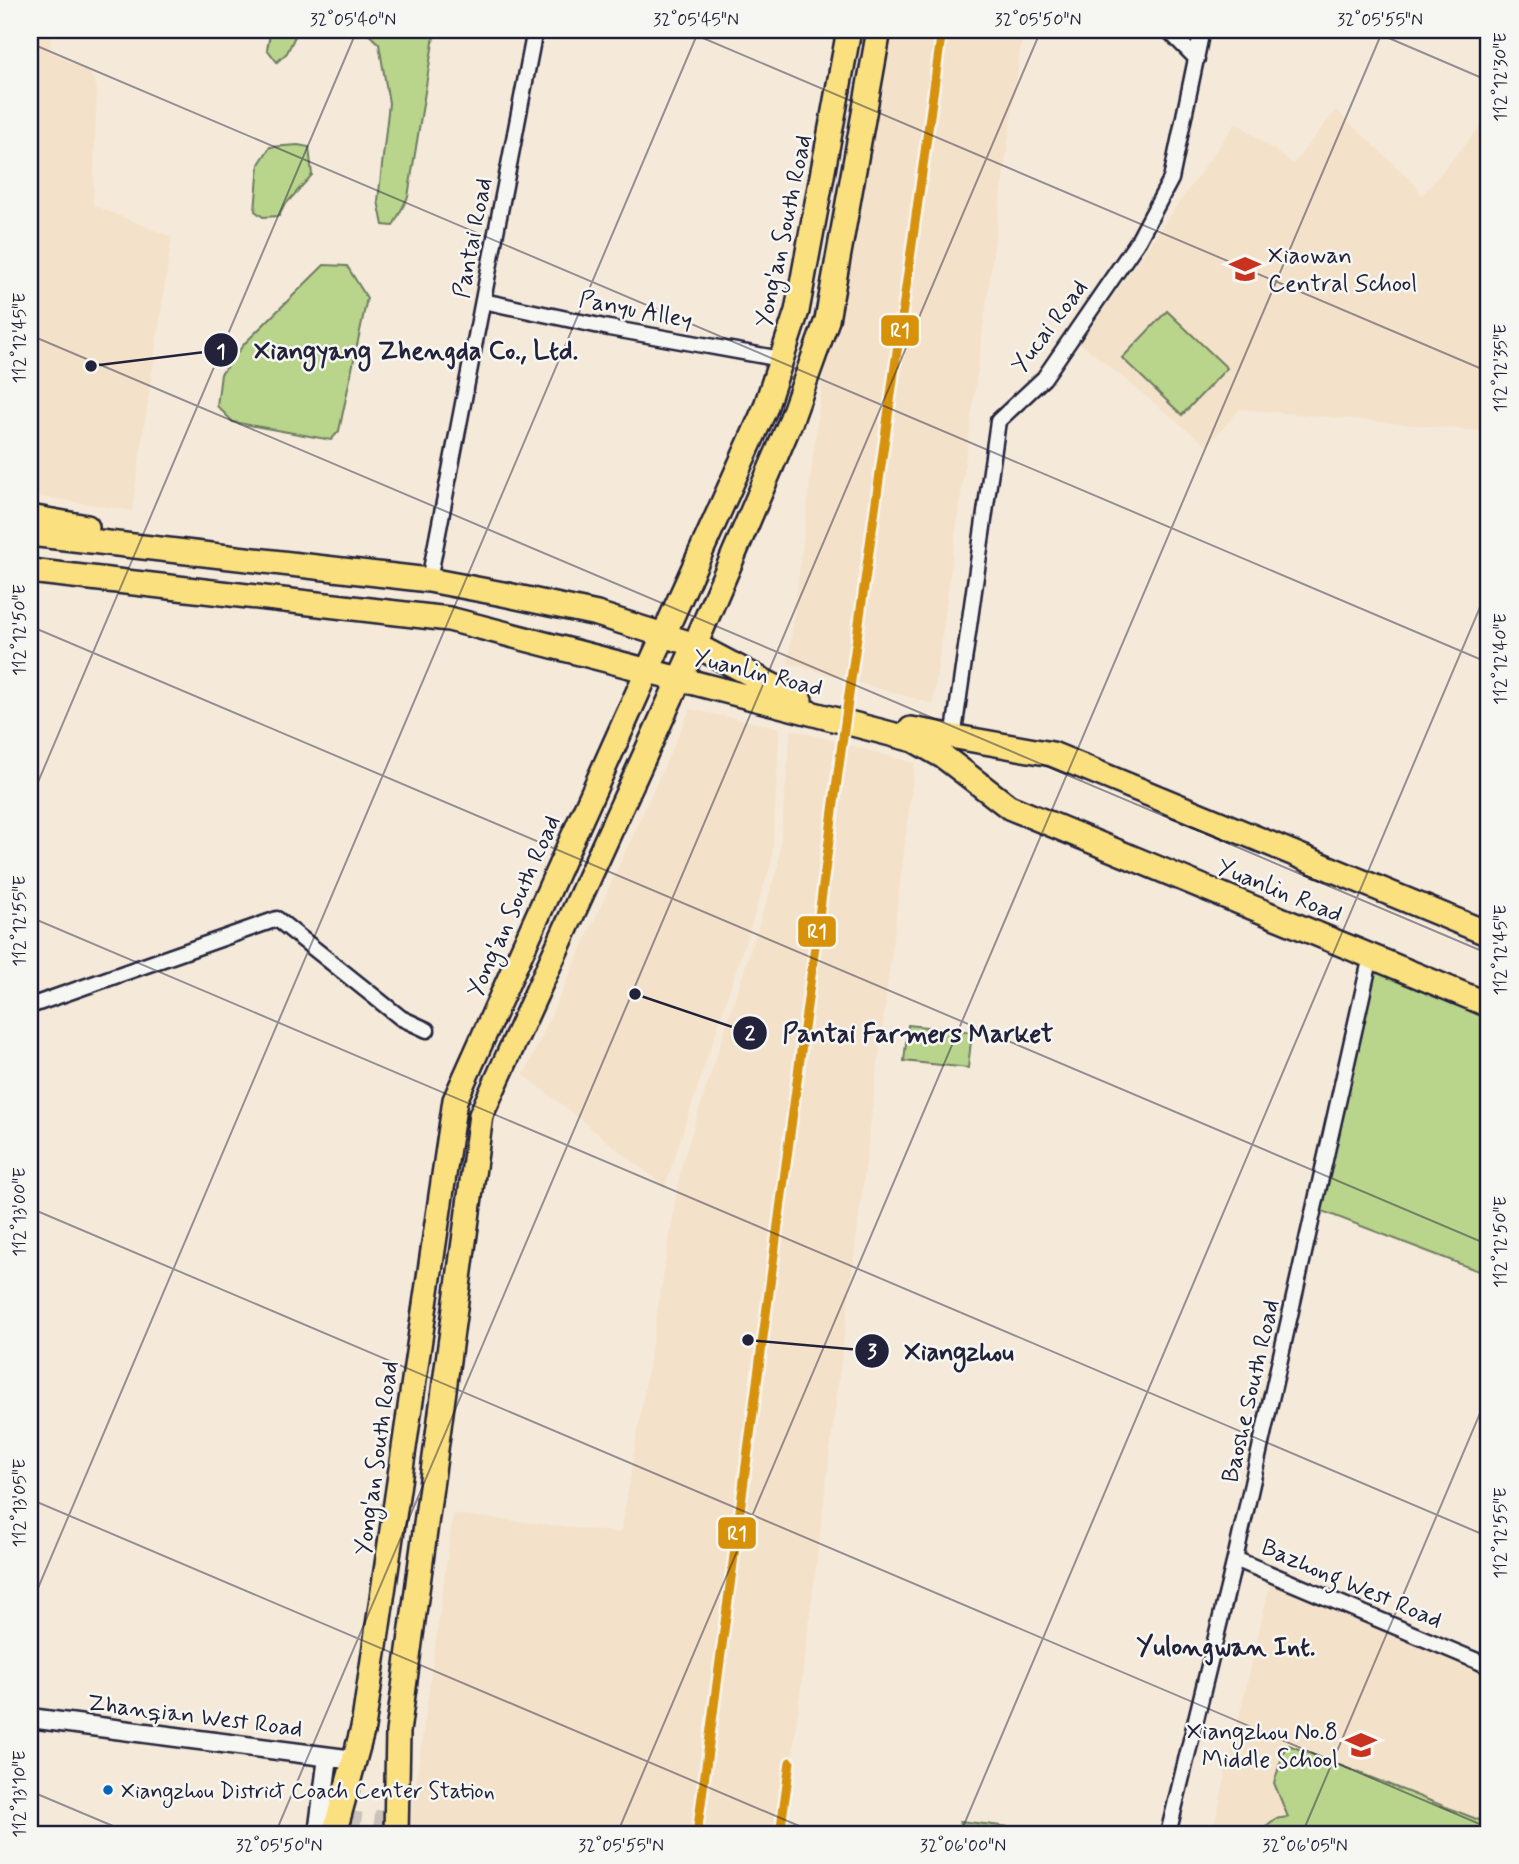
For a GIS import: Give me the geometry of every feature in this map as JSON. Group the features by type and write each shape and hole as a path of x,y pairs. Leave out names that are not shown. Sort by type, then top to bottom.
{"main road":[{"name":"Yong'an South Road","path":"334,1834 363,1728 455,1100 765,409 797,311 849,30"},
{"path":"387,1811 481,1115 695,645 790,423 827,320 879,30"},
{"name":"Yuanlin Road","path":"30,517 74,524 135,546"},
{"name":"Yuanlin Road","path":"30,534 429,580 597,614 695,645 796,699 953,739 1052,754 1489,933"},
{"name":"Yuanlin Road","path":"30,571 449,619 914,740 944,757 1009,807 1489,1005"},
{"name":"Yuanlin Road","path":"30,588 106,590 127,583"},
{"path":"352,1807 363,1728"},
{"path":"396,1834 398,1732"}],"street":[{"name":"Pantai Road","path":"429,580 535,30"},
{"path":"1168,30 1197,59"},
{"name":"Yucai Road","path":"953,739 998,421 1044,378 1139,241 1171,179 1202,30"},
{"name":"Panyu Alley","path":"483,301 609,328 781,359"},
{"path":"30,1006 277,919 400,1017 427,1030"},
{"name":"Baoshe South Road","path":"1168,1834 1235,1559 1371,956"},
{"name":"Bazhong West Road","path":"1235,1559 1489,1665"},
{"name":"Zhanqian West Road","path":"30,1718 354,1760"},
{"path":"318,1834 328,1757"}],"shaded area":[{"path":"30,30 51,30 50,51 89,72 97,87 93,205 172,237 132,511 30,495"},
{"path":"865,30 1023,30 933,704 788,663"},
{"path":"1336,110 1414,183 1422,195 1489,116 1489,432 1240,409 1207,446 1080,343 1236,122 1293,164"},
{"path":"690,709 780,728 772,861 665,1187 524,1075"},
{"path":"791,729 915,763 783,1834 409,1834 453,1514 621,1533 681,1166 778,865"},
{"name":"Xiangzhou No.8 Middle School","path":"1271,1579 1489,1655 1489,1834 1212,1834"}],"green space":[{"path":"271,30 298,30 287,53 277,62 267,49"},
{"path":"364,30 435,30 408,197 393,226 383,225 378,201 389,103 379,44"},
{"path":"270,147 309,147 312,175 284,206 279,216 263,217 255,211 259,164"},
{"path":"324,265 347,266 367,298 339,431 331,440 233,422 217,406 221,374 245,343"},
{"path":"1167,311 1227,368 1182,415 1122,358"},
{"path":"1371,956 1489,1005 1489,1275 1314,1208"},
{"path":"908,1025 972,1032 968,1068 904,1061"},
{"path":"1286,1744 1489,1824 1489,1834 1256,1834 1275,1819 1288,1817 1274,1783"},
{"path":"960,1821 1051,1832 1051,1834 961,1834"}],"tunnel":[{"path":"348,1834 352,1806"},
{"path":"384,1834 387,1811"}],"transit line":[{"name":"R1","path":"697,1834 838,773 942,30"},
{"name":"R1","path":"780,1834 790,1762"}],"place":[{"name":"Xiaowan Central School","path":"1245,269"},
{"name":"Xiangyang Zhengda Co., Ltd.","path":"91,366"},
{"name":"Pantai Farmers Market","path":"635,994"},
{"name":"Xiangzhou","path":"748,1340"},
{"name":"Xiangzhou No.8 Middle School","path":"1361,1745"},
{"name":"Xiangzhou District Coach Center Station","path":"108,1790"}],"district":[{"name":"Yulongwan Int.","path":"1226,1646"}]}
